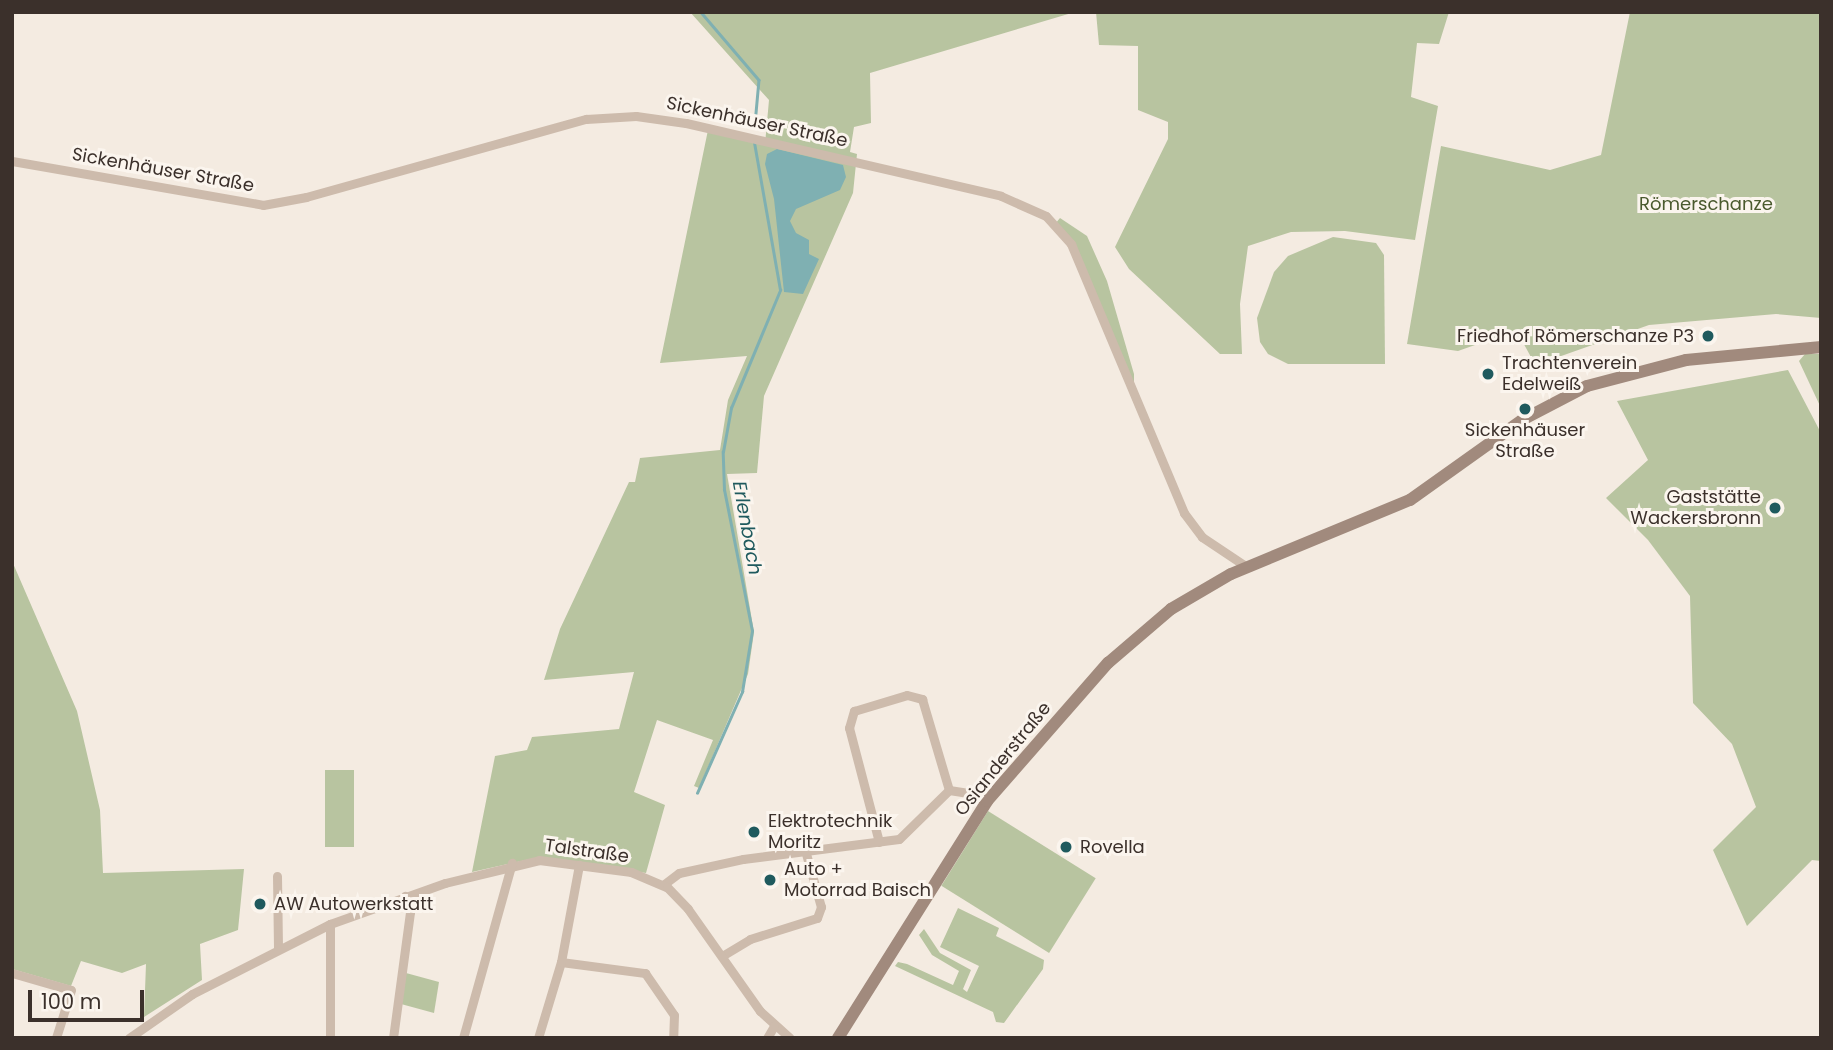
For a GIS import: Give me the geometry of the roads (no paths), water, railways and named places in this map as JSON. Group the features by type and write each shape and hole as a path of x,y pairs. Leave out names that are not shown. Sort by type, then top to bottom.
{"street":[{"name":"Sickenhäuser Straße","path":"12,161 262,205 306,197 586,119 636,116 686,123 1001,195 1045,216 1071,244 1184,513 1202,537 1252,565"},
{"path":"1252,565 1393,509 1530,415 1598,382 1686,360 1821,347"},
{"name":"Osianderstraße","path":"838,1038 985,804 1130,642 1183,601 1252,565"},
{"path":"879,842 849,728 854,711 908,695 922,699 949,790"},
{"path":"949,790 967,793 985,804"},
{"path":"663,885 684,872 806,850 879,842 906,835 949,790"},
{"path":"722,956 750,939 819,916 820,903 806,850"},
{"name":"Talstraße","path":"129,1038 192,994 330,924 405,896 512,863 539,860 631,872 663,885 688,909 774,1026 790,1038"},
{"path":"463,1038 512,863"},
{"path":"538,1038 561,962 579,865"},
{"path":"277,876 278,949"},
{"path":"393,1038 410,912 405,896"},
{"path":"330,924 330,1038"},
{"path":"561,962 645,974 674,1015 673,1038"},
{"path":"12,973 71,990 56,1038"},
{"path":"766,1038 774,1026"}],"water":[{"path":"777,149 843,165 846,177 840,190 796,209 790,221 796,233 809,240 809,254 819,259 803,294 784,292 774,199 765,164 767,154"}],"waterway":[{"name":"Erlenbach","path":"701,12 759,80 755,124"},
{"name":"Erlenbach","path":"697,793 742,692 752,631 724,490 723,452 731,408 780,290 754,142"}],"place":[{"name":"Friedhof Römerschanze P3","path":"1708,336"},
{"name":"Trachtenverein Edelweiß","path":"1488,374"},
{"name":"Sickenhäuser Straße","path":"1525,409"},
{"name":"Gaststätte Wackersbronn","path":"1775,508"},
{"name":"Elektrotechnik Moritz","path":"754,832"},
{"name":"Rovella","path":"1066,847"},
{"name":"Auto + Motorrad Baisch","path":"770,880"},
{"name":"AW Autowerkstatt","path":"260,904"}],"park label":[{"name":"Römerschanze","path":"1706,204"}]}
